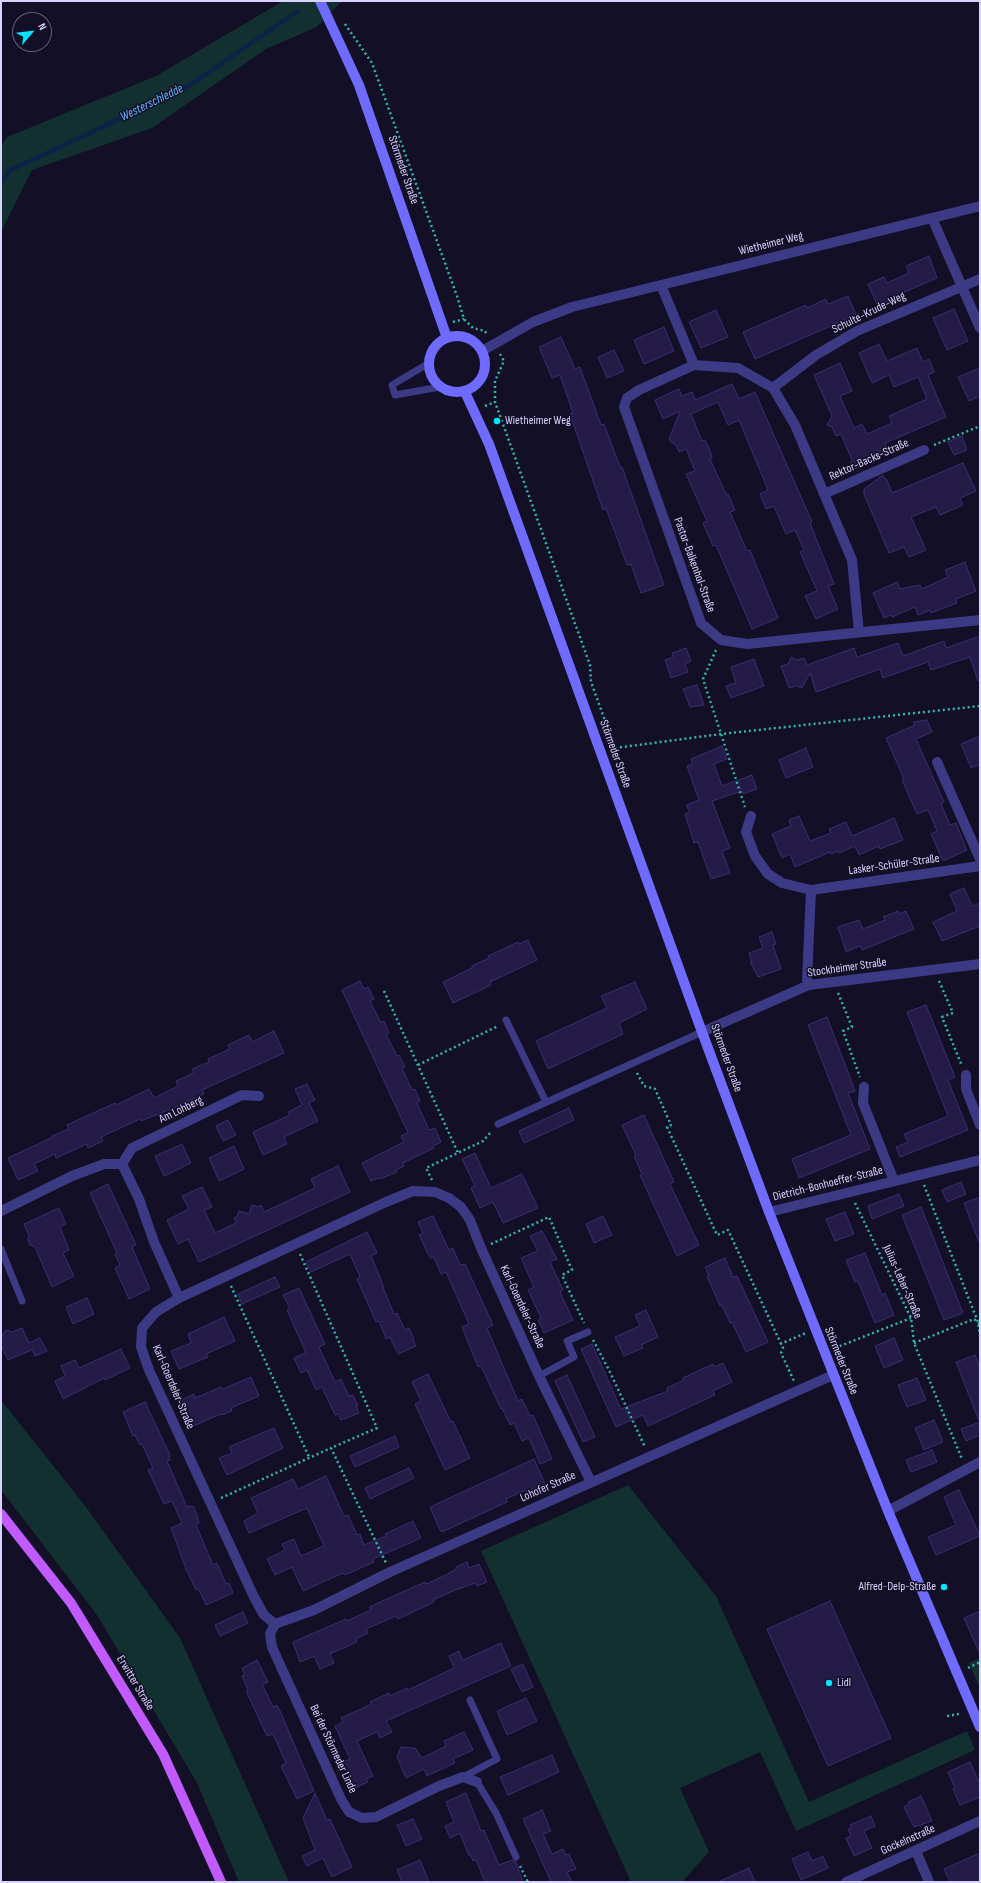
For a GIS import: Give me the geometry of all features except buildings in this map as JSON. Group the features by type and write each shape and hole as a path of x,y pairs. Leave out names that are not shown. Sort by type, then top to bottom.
{"main road":[{"name":"Störmeder Straße","path":"320,1 327,13 359,86 447,338"},
{"path":"457,336 467,338 476,343 482,351 486,367 483,376 479,383 465,392 452,392 440,387 432,376 429,364 434,348 447,338 457,336"},
{"name":"Störmeder Straße","path":"465,392 489,444 702,1032 769,1212 888,1511 980,1727"},
{"name":"Erwitter Straße","path":"1,1514 71,1603 163,1754 221,1882"}],"street":[{"name":"Wietheimer Weg","path":"482,351 533,322 572,307 980,206"},
{"path":"932,218 980,328"},
{"name":"Schulte-Krude-Weg","path":"774,388 816,355 857,331 980,279"},
{"path":"661,285 694,365 738,368 774,388"},
{"name":"Pastor-Balkenhol-Straße","path":"694,365 639,390 626,398 624,407 701,623 721,640"},
{"name":"Rektor-Backs-Straße","path":"774,388 795,425 852,560 859,632"},
{"name":"Rektor-Backs-Straße","path":"824,494 924,450"},
{"path":"721,640 747,644 980,620"},
{"path":"937,762 980,859"},
{"name":"Lasker-Schüler-Straße","path":"751,816 746,832 755,856 768,874 782,883 811,890 980,866"},
{"path":"809,985 807,980 811,890"},
{"name":"Stockheimer Straße","path":"702,1032 809,985 980,964"},
{"path":"966,1075 966,1089 980,1125"},
{"name":"Dietrich-Bonhoeffer-Straße","path":"864,1087 863,1103 894,1181"},
{"name":"Am Lohberg","path":"122,1164 132,1148 242,1095 259,1096"},
{"name":"Dietrich-Bonhoeffer-Straße","path":"769,1212 980,1160"},
{"path":"1,1210 72,1176 104,1164 122,1164 139,1199 154,1242 179,1298"},
{"name":"Karl-Goerdeler-Straße","path":"275,1624 264,1615 254,1598 149,1370 141,1347 142,1328 156,1312 179,1298 386,1202 413,1191 434,1192 449,1198 461,1207 470,1220 481,1248 590,1482"},
{"name":"Lohofer Straße","path":"275,1624 314,1610 390,1572 833,1375"},
{"path":"888,1511 980,1462"},
{"name":"Bei der Störmeder Linde","path":"275,1624 270,1634 272,1647 341,1799 349,1812 362,1818 376,1817 439,1786 463,1777"},
{"path":"463,1777 477,1782"},
{"name":"Gockelnstraße","path":"846,1882 980,1821"},
{"path":"916,1851 929,1882"}],"lane":[{"path":"429,364 392,385 395,395 440,387"},
{"path":"507,1021 546,1102"},
{"path":"498,1124 702,1032"},
{"path":"1,1249 22,1301"},
{"path":"540,1376 574,1357 567,1341 588,1332"},
{"path":"463,1777 497,1759 470,1700"},
{"path":"477,1782 496,1813 516,1857"}],"path":[{"path":"344,22 372,63 464,319 473,328 485,331 504,361 495,381 496,402 590,665 591,682 615,748 721,734 980,706"},
{"path":"924,450 980,426"},
{"path":"721,640 703,679 744,805 751,816"},
{"path":"934,970 953,1013 942,1017 966,1075"},
{"path":"833,982 852,1027 843,1031 864,1087"},
{"path":"384,991 458,1153"},
{"path":"418,1065 507,1021"},
{"path":"633,1063 644,1086 655,1089 671,1125 667,1127 717,1235 728,1230 783,1348 781,1352 799,1390"},
{"path":"434,1192 434,1185 426,1168 483,1141 498,1124"},
{"path":"921,1175 979,1323 980,1335"},
{"name":"Julius-Leber-Straße","path":"849,1192 911,1318 914,1343 966,1470"},
{"path":"481,1248 549,1217 572,1270 562,1275 588,1332 609,1370 649,1456"},
{"path":"210,1503 308,1457 377,1428 296,1245"},
{"path":"227,1276 308,1457"},
{"path":"824,1353 911,1318"},
{"path":"914,1343 974,1319 979,1323"},
{"path":"780,1344 803,1334"},
{"path":"331,1448 390,1572"},
{"path":"948,1716 959,1714"},
{"path":"516,1857 528,1882"}],"green space":[{"path":"283,1 342,1 317,27 266,49 152,128 32,170 1,232 1,146 7,137 156,76"},
{"path":"1,1400 86,1507 180,1638 289,1882 239,1882 197,1783 97,1615 1,1490"},
{"path":"628,1485 716,1596 809,1802 967,1731 975,1750 796,1831 760,1752 680,1788 709,1852 682,1882 631,1882 481,1551"},
{"path":"980,1658 980,1689 969,1663"}],"waterway":[{"name":"Westerschledde","path":"1,183 9,171 187,87 298,11"}],"place":[{"name":"Wietheimer Weg","path":"497,421"},
{"name":"Alfred-Delp-Straße","path":"944,1587"},
{"name":"Lidl","path":"829,1683"}]}
